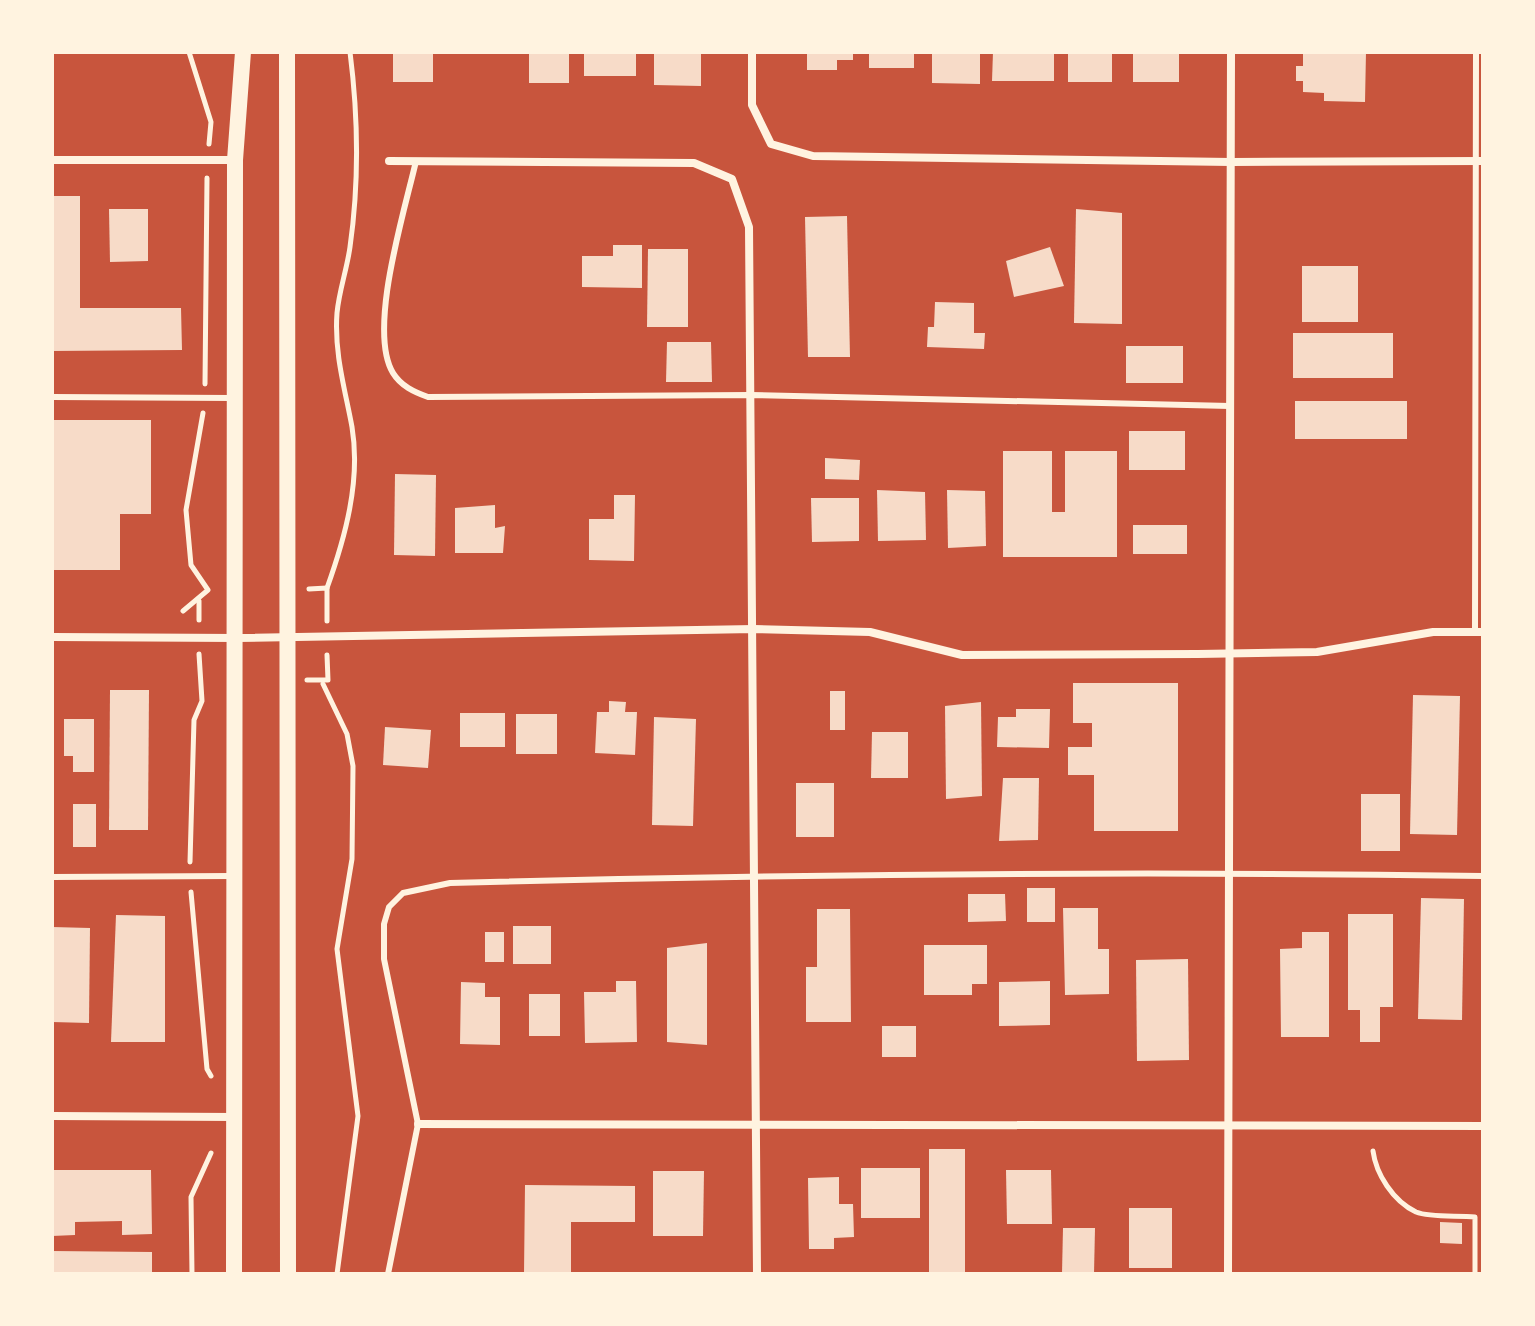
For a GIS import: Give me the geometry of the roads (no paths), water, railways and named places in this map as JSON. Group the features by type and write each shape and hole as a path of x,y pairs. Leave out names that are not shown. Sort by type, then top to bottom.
{"main road":[{"path":"234,1274 237,638 235,160 243,52"},
{"path":"287,52 288,1274"}],"street":[{"path":"752,52 752,105 771,144 813,156 1231,162 1480,161"},
{"path":"1228,1274 1231,52"},
{"path":"52,160 235,160"},
{"path":"389,161 694,163 732,179 749,227 757,1274"},
{"path":"52,637 237,638 754,629 870,632 962,655 1317,652 1433,632 1479,632"},
{"path":"52,1116 234,1117"},
{"path":"418,1124 1483,1126"}],"lane":[{"path":"1476,52 1480,161 1479,632"},
{"path":"416,161 382,336 394,375 409,390 428,397 751,395 1230,406"},
{"path":"52,397 236,398"},
{"path":"388,1274 418,1124 384,959 384,924 389,907 403,893 450,883 755,874 1483,876"},
{"path":"52,877 235,876"}]}
